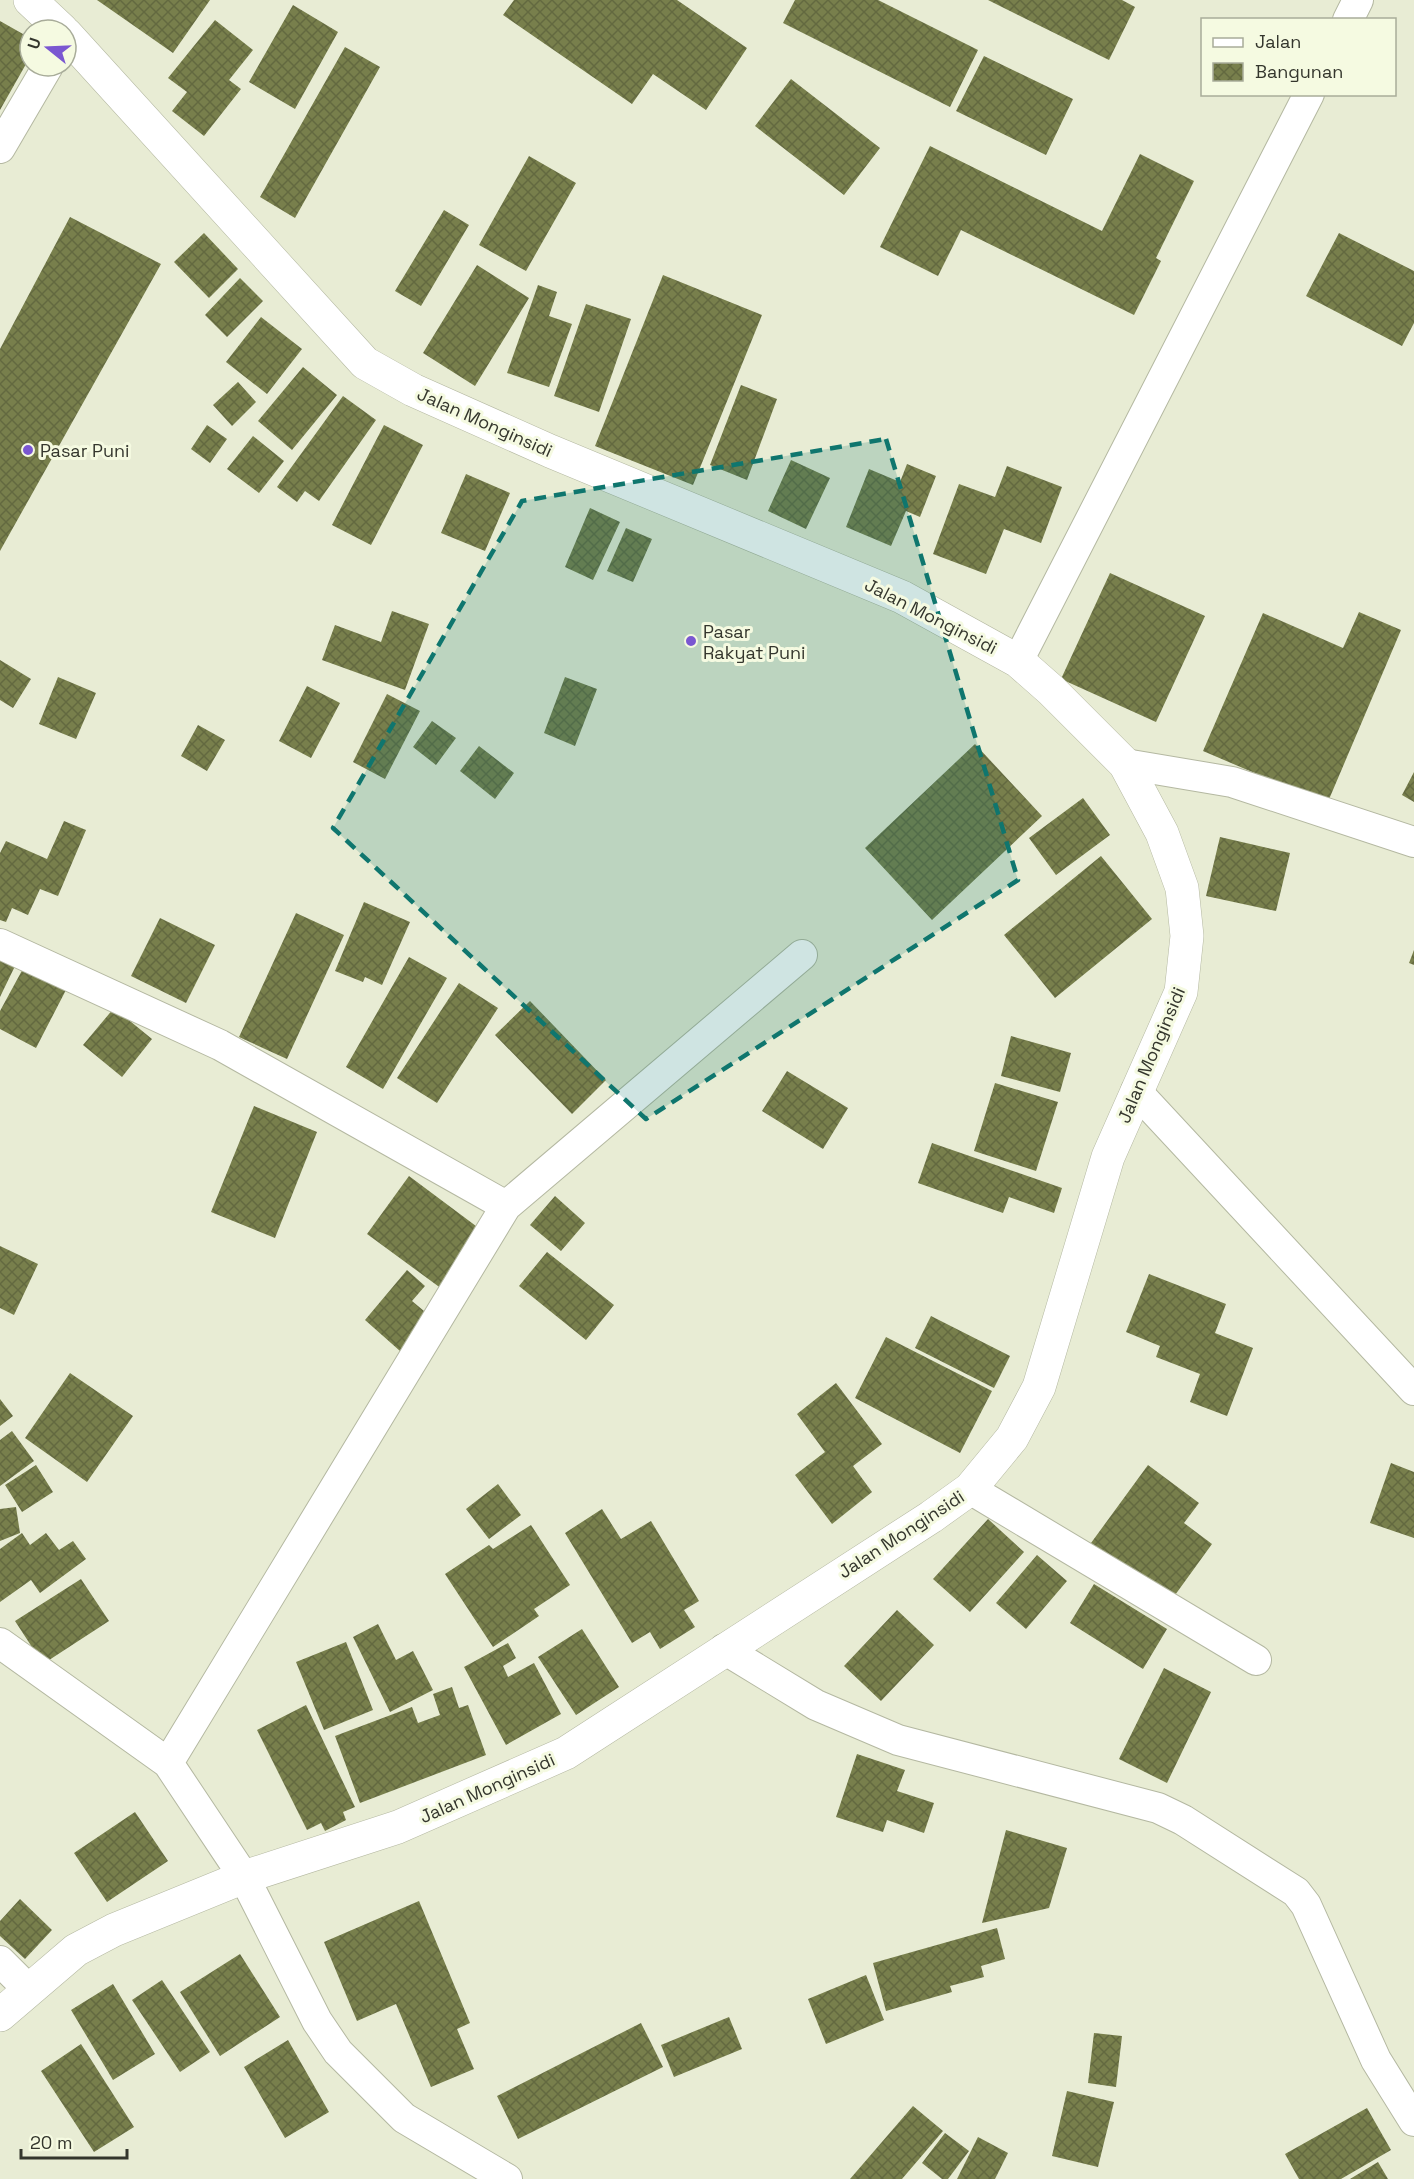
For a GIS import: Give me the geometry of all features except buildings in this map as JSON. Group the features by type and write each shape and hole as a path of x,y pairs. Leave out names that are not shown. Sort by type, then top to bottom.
{"street":[{"path":"30,0 49,18"},
{"path":"1349,18 1358,0"},
{"name":"Jalan Monginsidi","path":"0,2015 76,1950 114,1930 244,1877 398,1827 566,1753 931,1517 970,1489 1012,1438 1039,1388 1108,1157 1181,992 1187,936 1182,888 1162,832 1125,764 1018,661 902,597 550,452 412,390 365,363 78,48"},
{"path":"0,148 41,78"},
{"path":"1018,661 1308,96"},
{"path":"1125,764 1232,782 1414,842"},
{"path":"0,944 220,1045 506,1206"},
{"path":"168,1763 506,1206 802,955"},
{"path":"1136,1091 1414,1390"},
{"path":"970,1489 1256,1660"},
{"path":"0,1644 168,1763 244,1877 316,2021 338,2052 404,2118 507,2179"},
{"path":"724,1649 816,1705 898,1740 1158,1808 1183,1820 1288,1886 1306,1905 1376,2060 1414,2121"},
{"path":"0,1961 28,1989"}],"highlighted area":[{"path":"886,439 1018,880 646,1119 333,828 522,501"}],"place":[{"name":"Pasar Puni","path":"28,450"},
{"name":"Pasar Rakyat Puni","path":"691,641"}]}
